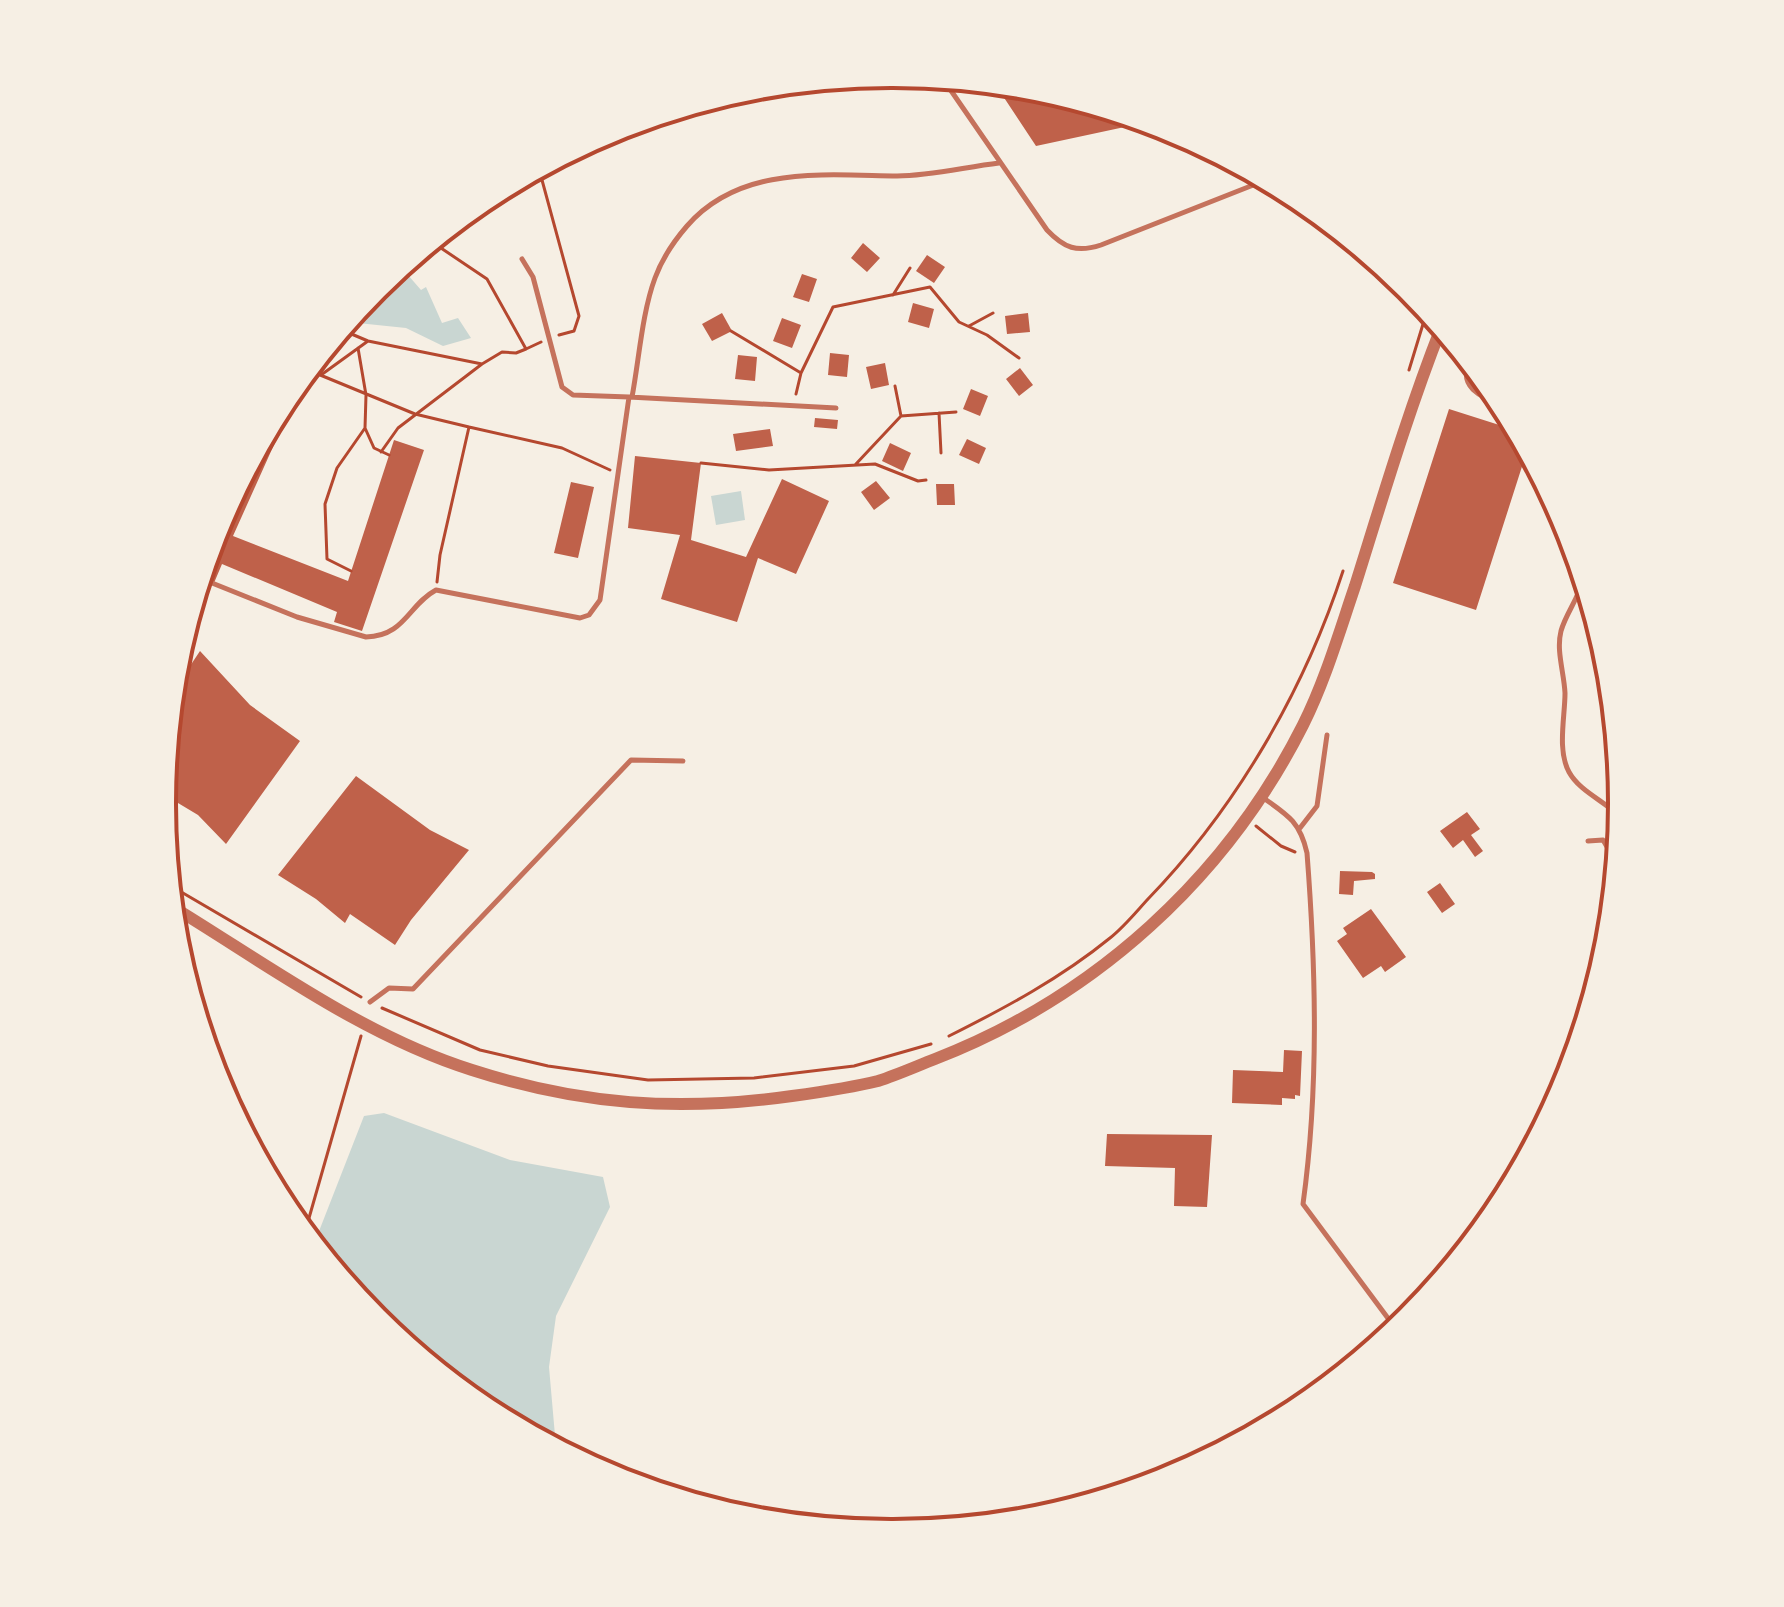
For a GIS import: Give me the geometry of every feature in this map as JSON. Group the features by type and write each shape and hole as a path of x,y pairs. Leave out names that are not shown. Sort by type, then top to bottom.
{"street":[{"path":"186,915 365,1023 470,1070 563,1094 651,1105 728,1105 880,1080 977,1043 1063,996 1147,932 1232,840 1262,797 1303,726 1326,675 1437,340"}],"lane":[{"path":"951,91 1047,230 1057,241 1076,250 1101,245 1252,185"},
{"path":"211,583 297,617 366,637 376,637 397,628 436,590 580,618 589,615 600,600 617,474 648,299 656,275 680,233 695,216 737,188 771,179 849,174 924,175 999,163"},
{"path":"522,259 533,277 565,391 581,396 836,408"},
{"path":"1466,377 1471,389 1479,395"},
{"path":"1576,595 1561,631 1560,660 1565,690 1564,751 1568,771 1579,786 1608,804"},
{"path":"1300,828 1317,806 1327,735"},
{"path":"370,1002 389,988 413,989 631,760 683,761"},
{"path":"1262,797 1286,813 1300,828 1307,853 1316,1042 1310,1154 1303,1204 1388,1318"},
{"path":"1588,841 1603,840 1606,845"}],"path":[{"path":"381,452 398,428 482,364 502,352 516,353 574,331 579,316 542,180"},
{"path":"441,248 487,279 526,349"},
{"path":"893,295 910,268"},
{"path":"793,406 801,373 833,307 930,287 959,322 987,335 1019,358"},
{"path":"969,326 993,313"},
{"path":"1408,373 1423,324"},
{"path":"731,331 801,373"},
{"path":"352,334 368,341 482,364"},
{"path":"368,341 321,375 415,414 562,448 617,474"},
{"path":"358,348 366,395 365,428 374,448 389,455"},
{"path":"895,386 901,416"},
{"path":"855,465 901,416 956,412"},
{"path":"939,413 941,453"},
{"path":"436,590 440,555 469,427"},
{"path":"351,571 327,559 325,504 337,468 365,428"},
{"path":"701,463 769,470 875,464 918,481 926,480"},
{"path":"948,1036 1041,987 1112,937 1172,875 1208,831 1272,730 1318,641 1347,558"},
{"path":"1247,818 1281,846 1307,853"},
{"path":"183,893 370,1002 480,1050 548,1066 648,1080 754,1078 840,1068 936,1042"},
{"path":"309,1218 365,1023"}],"shaded area":[{"path":"409,276 421,290 426,287 442,323 458,318 471,338 443,346 406,328 362,323"},
{"path":"741,491 745,520 716,525 711,496"},
{"path":"384,1113 510,1160 603,1177 610,1207 556,1316 549,1367 555,1434 494,1398 420,1341 354,1275 319,1232 364,1116"}],"building":[{"path":"1004,97 1077,112 1125,127 1036,146"},
{"path":"863,243 880,258 867,272 851,258"},
{"path":"927,255 945,267 934,283 916,271"},
{"path":"802,274 817,279 809,302 793,297"},
{"path":"913,303 934,309 929,328 908,322"},
{"path":"722,313 732,331 712,341 702,324"},
{"path":"1028,313 1030,332 1007,334 1005,316"},
{"path":"782,318 801,325 792,348 773,341"},
{"path":"830,353 849,355 847,377 828,375"},
{"path":"738,355 757,357 755,381 735,379"},
{"path":"885,363 889,385 871,389 866,367"},
{"path":"1020,368 1033,385 1019,396 1006,379"},
{"path":"971,389 988,396 980,416 963,409"},
{"path":"1449,409 1499,425 1522,465 1476,610 1393,583"},
{"path":"815,418 838,420 837,429 814,427"},
{"path":"770,429 773,446 736,451 733,434"},
{"path":"277,438 233,536 348,581 394,440 424,450 362,631 334,622 337,612 222,564 214,583 214,574 231,530"},
{"path":"967,439 986,448 979,464 959,455"},
{"path":"890,443 911,453 903,471 882,461"},
{"path":"635,456 701,463 691,540 746,557 782,479 829,501 796,574 758,558 737,622 661,599 680,535 628,528"},
{"path":"876,481 890,498 874,510 861,492"},
{"path":"571,482 594,487 578,558 554,553"},
{"path":"936,484 954,484 955,505 937,505"},
{"path":"200,651 250,705 300,741 226,844 198,815 176,802 178,757 190,667"},
{"path":"356,776 430,830 469,850 411,920 395,945 350,914 345,923 316,899 278,875"},
{"path":"1467,812 1480,829 1471,835 1483,851 1475,857 1463,840 1453,848 1440,831"},
{"path":"1340,871 1372,872 1375,879 1354,881 1353,895 1339,894"},
{"path":"1440,883 1455,904 1442,913 1427,892"},
{"path":"1371,909 1406,957 1385,972 1381,966 1363,978 1337,941 1347,934 1343,928"},
{"path":"1284,1050 1302,1051 1300,1096 1295,1095 1295,1099 1282,1098 1282,1105 1232,1103 1233,1070 1283,1072"},
{"path":"1107,1134 1212,1135 1207,1207 1174,1206 1175,1168 1105,1166"}]}
